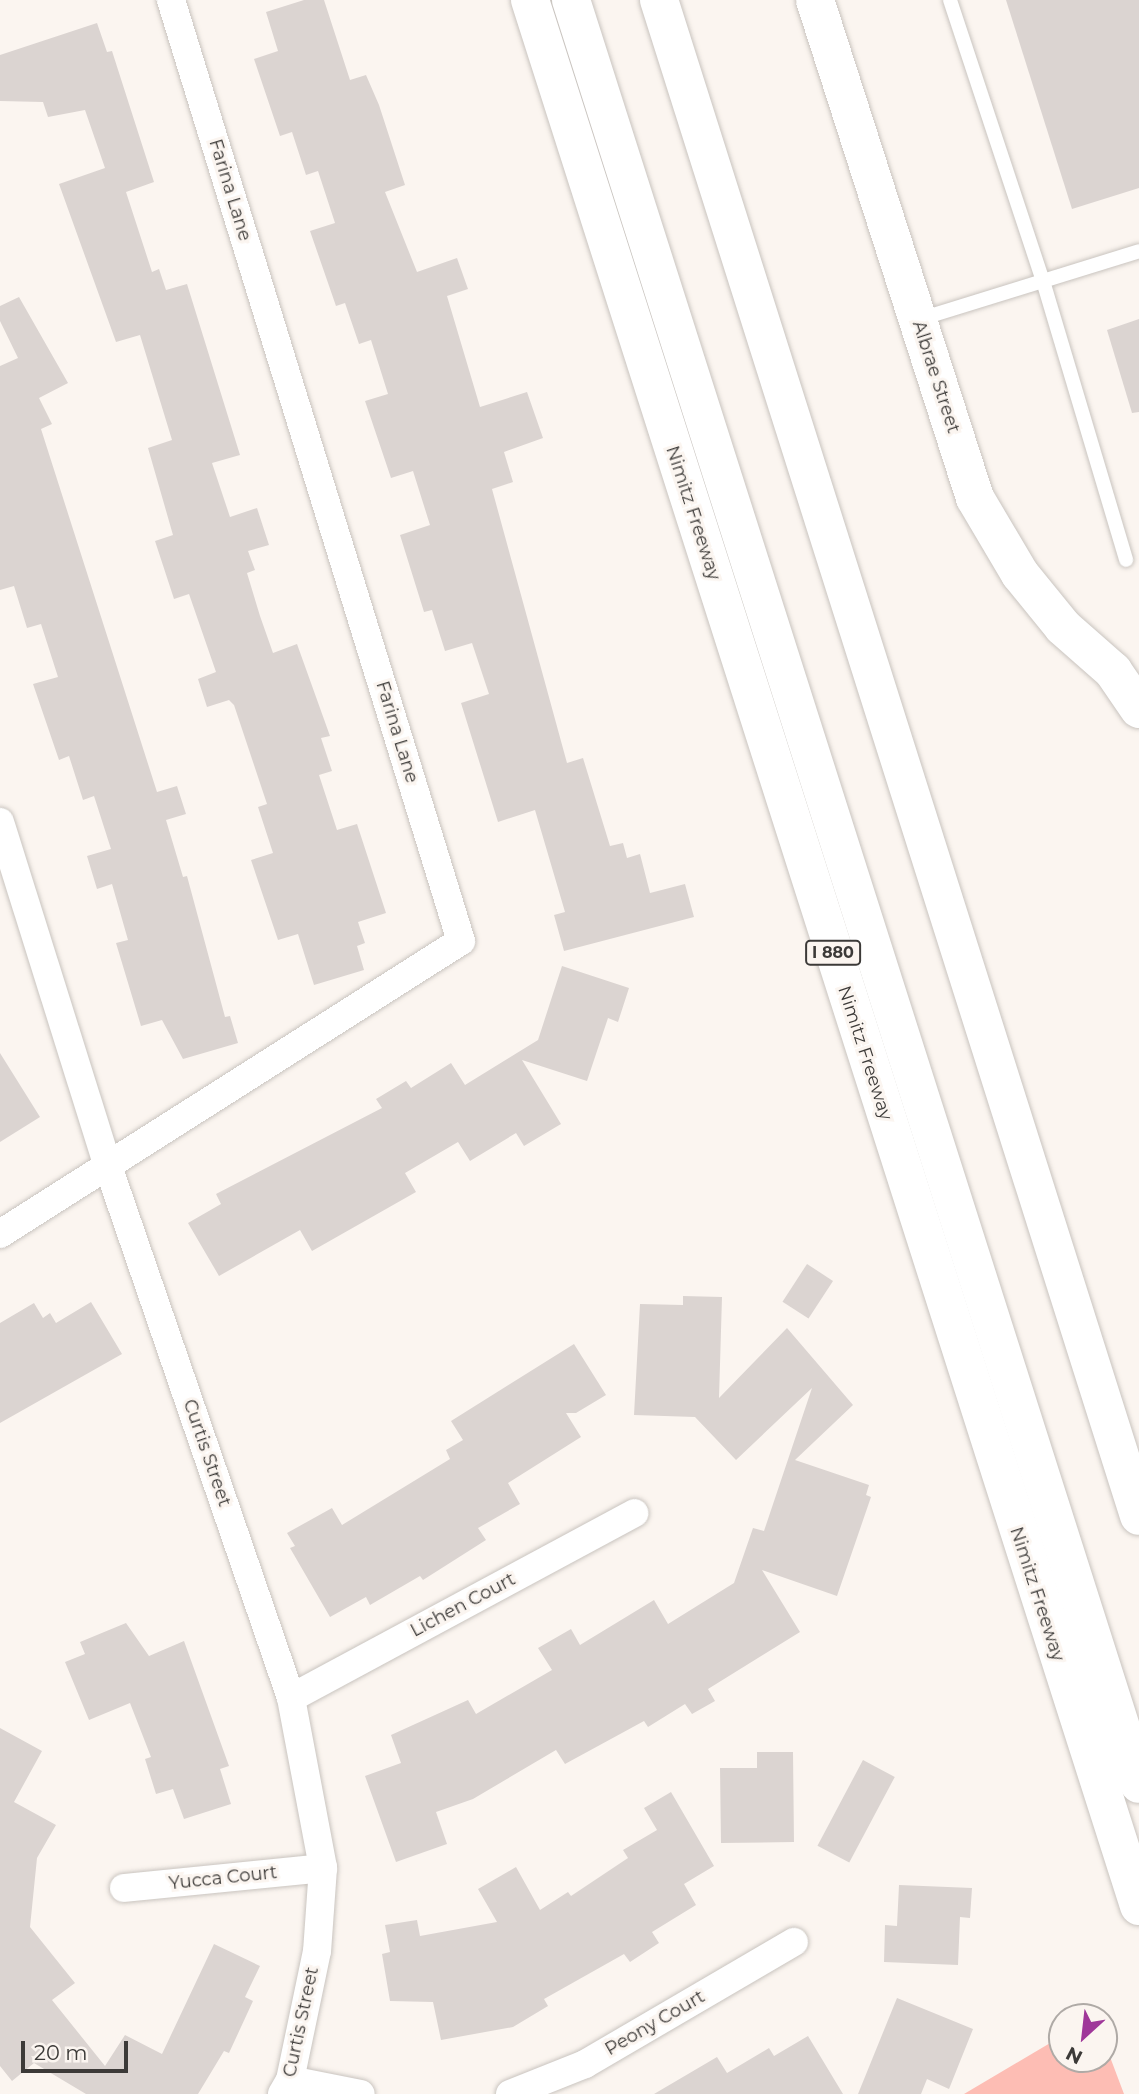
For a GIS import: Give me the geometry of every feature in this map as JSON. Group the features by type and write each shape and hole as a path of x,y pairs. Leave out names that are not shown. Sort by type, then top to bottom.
{"main road":[{"name":"Nimitz Freeway","path":"530,0 1139,1906"},
{"name":"I 880","path":"571,0 1139,1784"},
{"path":"659,0 1139,1517"},
{"name":"Albrae Street","path":"815,0 975,498 1020,573 1063,627 1113,671 1139,709"}],"street":[{"name":"Farina Lane","path":"0,1234 110,1169 461,941 171,0"},
{"name":"Curtis Street","path":"0,822 110,1169 291,1698 323,1868 317,1951 286,2087"},
{"name":"Lichen Court","path":"291,1698 634,1513"},
{"name":"Yucca Court","path":"124,1888 323,1868"},
{"name":"Peony Court","path":"510,2094 585,2064 794,1942"},
{"path":"286,2087 361,2094"}],"lane":[{"path":"950,0 1043,281 1126,560"},
{"path":"917,320 1139,251"}],"shaded area":[{"path":"1048,2044 1048,2073 1116,2073 1124,2094 964,2094"}],"building":[{"path":"304,0 324,0 350,80 366,75 379,105 405,185 385,192 417,272 457,258 468,289 447,296 480,407 527,392 543,438 504,452 513,482 492,489 567,763 583,758 610,846 623,843 627,858 640,854 650,893 685,884 694,917 564,951 554,915 565,912 535,810 498,822 461,703 489,694 472,643 445,651 432,610 424,612 400,535 430,525 413,471 391,478 365,401 388,394 371,340 359,344 345,303 336,306 310,231 335,223 318,171 306,175 292,132 280,136 254,59 278,51 266,12"},
{"path":"1006,0 1139,0 1139,188 1072,209"},
{"path":"97,23 107,52 112,51 154,182 126,192 152,272 159,269 166,290 187,284 240,455 212,463 230,517 257,508 269,545 248,551 255,570 247,573 260,616 273,653 297,644 330,736 321,738 332,771 319,775 337,830 357,824 386,913 358,922 365,943 357,946 364,970 314,985 298,934 278,940 251,860 273,853 258,807 267,804 234,705 229,700 207,707 198,679 216,672 189,594 174,599 155,541 173,535 148,448 172,440 140,335 116,342 59,184 105,168 85,110 48,117 43,102 0,101 0,55"},
{"path":"19,297 68,383 39,398 52,424 41,429 157,792 177,786 186,814 166,820 183,877 187,876 225,1017 230,1016 238,1043 183,1059 162,1020 141,1026 116,943 128,940 112,884 97,889 87,856 111,849 94,796 83,800 69,756 59,760 33,684 58,677 41,624 27,628 14,586 0,590 0,366 18,358 0,321 0,306"},
{"path":"1139,319 1139,412 1132,413 1107,330"},
{"path":"562,966 629,988 618,1022 608,1018 587,1081 522,1060 561,1124 524,1146 516,1133 470,1161 458,1142 405,1173 416,1192 312,1251 300,1230 219,1276 188,1223 221,1204 216,1194 382,1108 376,1099 406,1081 411,1088 451,1063 465,1085 538,1040"},
{"path":"0,1053 40,1117 0,1142"},
{"path":"807,1264 833,1281 808,1319 782,1302"},
{"path":"683,1296 722,1297 719,1398 787,1328 853,1405 795,1460 869,1485 866,1495 871,1497 837,1596 762,1570 800,1632 708,1689 715,1701 692,1714 685,1704 648,1727 644,1721 565,1764 556,1750 473,1799 436,1812 447,1844 396,1862 365,1776 401,1763 391,1735 468,1700 476,1714 552,1670 538,1648 571,1629 580,1645 654,1600 668,1624 734,1583 753,1528 764,1531 812,1388 736,1460 695,1417 634,1415 640,1304 683,1305"},
{"path":"91,1302 122,1354 0,1423 0,1323 34,1303 43,1318 50,1313 56,1323"},
{"path":"574,1344 606,1395 576,1413 566,1413 581,1437 508,1483 520,1504 478,1528 486,1540 423,1580 420,1576 370,1605 366,1597 330,1617 290,1548 295,1546 287,1533 332,1508 342,1525 450,1459 446,1450 463,1440 451,1421"},
{"path":"126,1623 149,1656 184,1641 229,1766 220,1769 231,1804 184,1819 173,1789 156,1794 145,1759 151,1757 130,1703 89,1720 65,1662 85,1654 80,1642"},
{"path":"0,1728 42,1751 14,1802 56,1825 37,1858 30,1927 75,1983 52,2000 105,2066 125,2035 162,2054 214,1944 260,1966 245,1997 253,2001 229,2053 224,2051 198,2094 86,2094 34,2063 12,2081 0,2066"},
{"path":"757,1752 793,1752 794,1842 721,1843 720,1768 757,1768"},
{"path":"863,1760 895,1777 849,1863 817,1846"},
{"path":"671,1792 714,1866 684,1884 696,1905 652,1932 659,1943 630,1962 624,1954 544,1999 548,2006 513,2027 441,2040 433,2002 390,2001 382,1954 390,1952 385,1925 417,1920 420,1936 497,1922 478,1889 516,1867 540,1910 568,1892 571,1896 628,1858 623,1850 657,1830 644,1808"},
{"path":"899,1885 972,1888 970,1918 960,1917 958,1965 884,1962 885,1925 897,1926"},
{"path":"897,1998 973,2029 949,2089 927,2079 921,2094 858,2094"},
{"path":"808,2036 843,2094 654,2094 717,2057 727,2073 769,2048 774,2056"}]}
